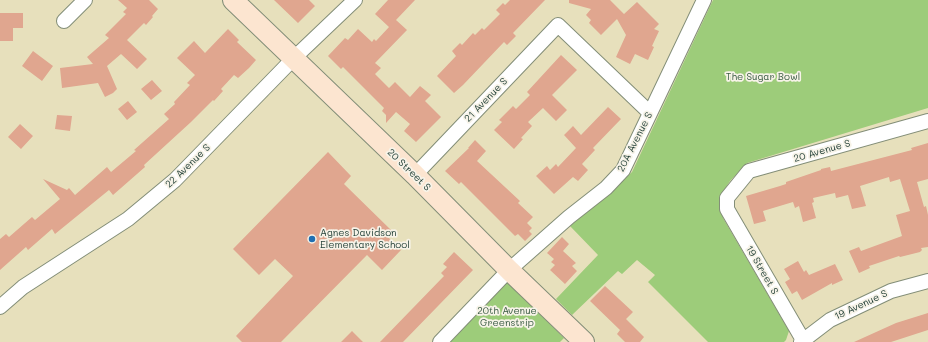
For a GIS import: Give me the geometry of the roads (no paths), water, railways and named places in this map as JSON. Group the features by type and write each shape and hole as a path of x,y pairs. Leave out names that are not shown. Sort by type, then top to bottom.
{"street":[{"path":"64,21 85,0"},
{"name":"20 Street S","path":"233,0 415,175 578,340"},
{"name":"22 Avenue S","path":"0,307 23,287 128,219 175,180 293,59 355,0"},
{"name":"20A Avenue S","path":"509,270 569,217 606,188 623,170 704,0"},
{"name":"21 Avenue S","path":"415,175 558,25 650,113"},
{"name":"20 Avenue S","path":"727,198 749,171 928,121"},
{"name":"19 Street S","path":"727,198 727,209 802,341"},
{"path":"440,342 509,270"},
{"name":"19 Avenue S","path":"802,341 830,320 891,291 928,281"}],"place":[{"name":"Agnes Davidson Elementary School","path":"312,239"}],"park label":[{"name":"The Sugar Bowl","path":"763,77"},
{"name":"20th Avenue Greenstrip","path":"507,316"}]}
